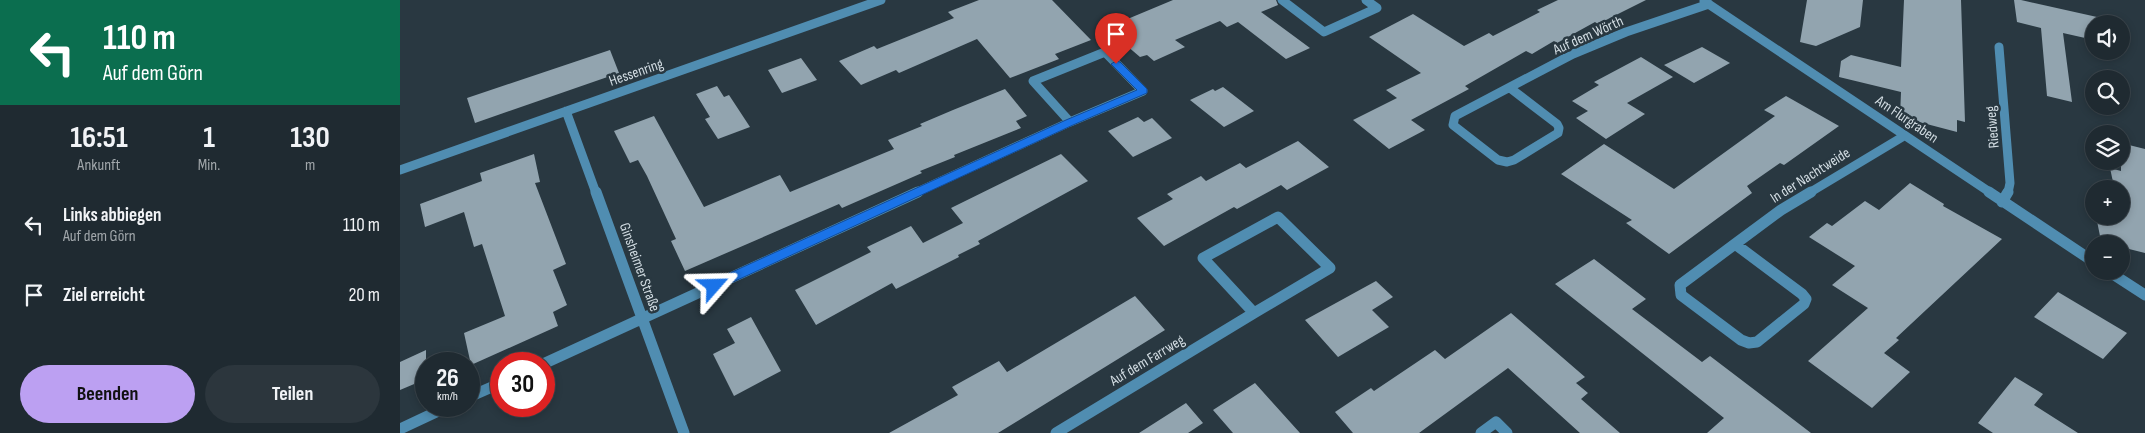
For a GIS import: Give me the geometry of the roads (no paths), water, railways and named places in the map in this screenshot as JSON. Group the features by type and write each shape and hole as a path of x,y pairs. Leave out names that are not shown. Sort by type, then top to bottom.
{"street":[{"name":"Hessenring","path":"400,170 881,0"},
{"path":"1282,0 1324,32 1377,8 1366,0"},
{"name":"Auf dem Wörth","path":"1510,88 1557,124 1559,128 1558,133 1508,162 1498,160 1453,125 1455,116 1573,54 1706,2"},
{"name":"Am Flurgraben","path":"1706,2 2085,256"},
{"name":"Riedweg","path":"1999,48 2010,183 2008,194 2002,202"},
{"path":"555,358 1070,122 1143,91 1104,52 1033,81 1070,122"},
{"name":"Ginsheimer Straße","path":"566,111 684,433"},
{"name":"In der Nachtweide","path":"1735,244 1802,294 1806,299 1804,304 1756,342 1750,343 1741,340 1710,317 1681,295 1680,285 1780,210 1904,136"},
{"name":"Auf dem Farrweg","path":"1056,433 1330,268 1278,217 1203,258 1254,313"},
{"path":"2122,280 2145,295"},
{"path":"400,429 426,417"},
{"path":"1482,433 1496,422 1507,433"}]}
